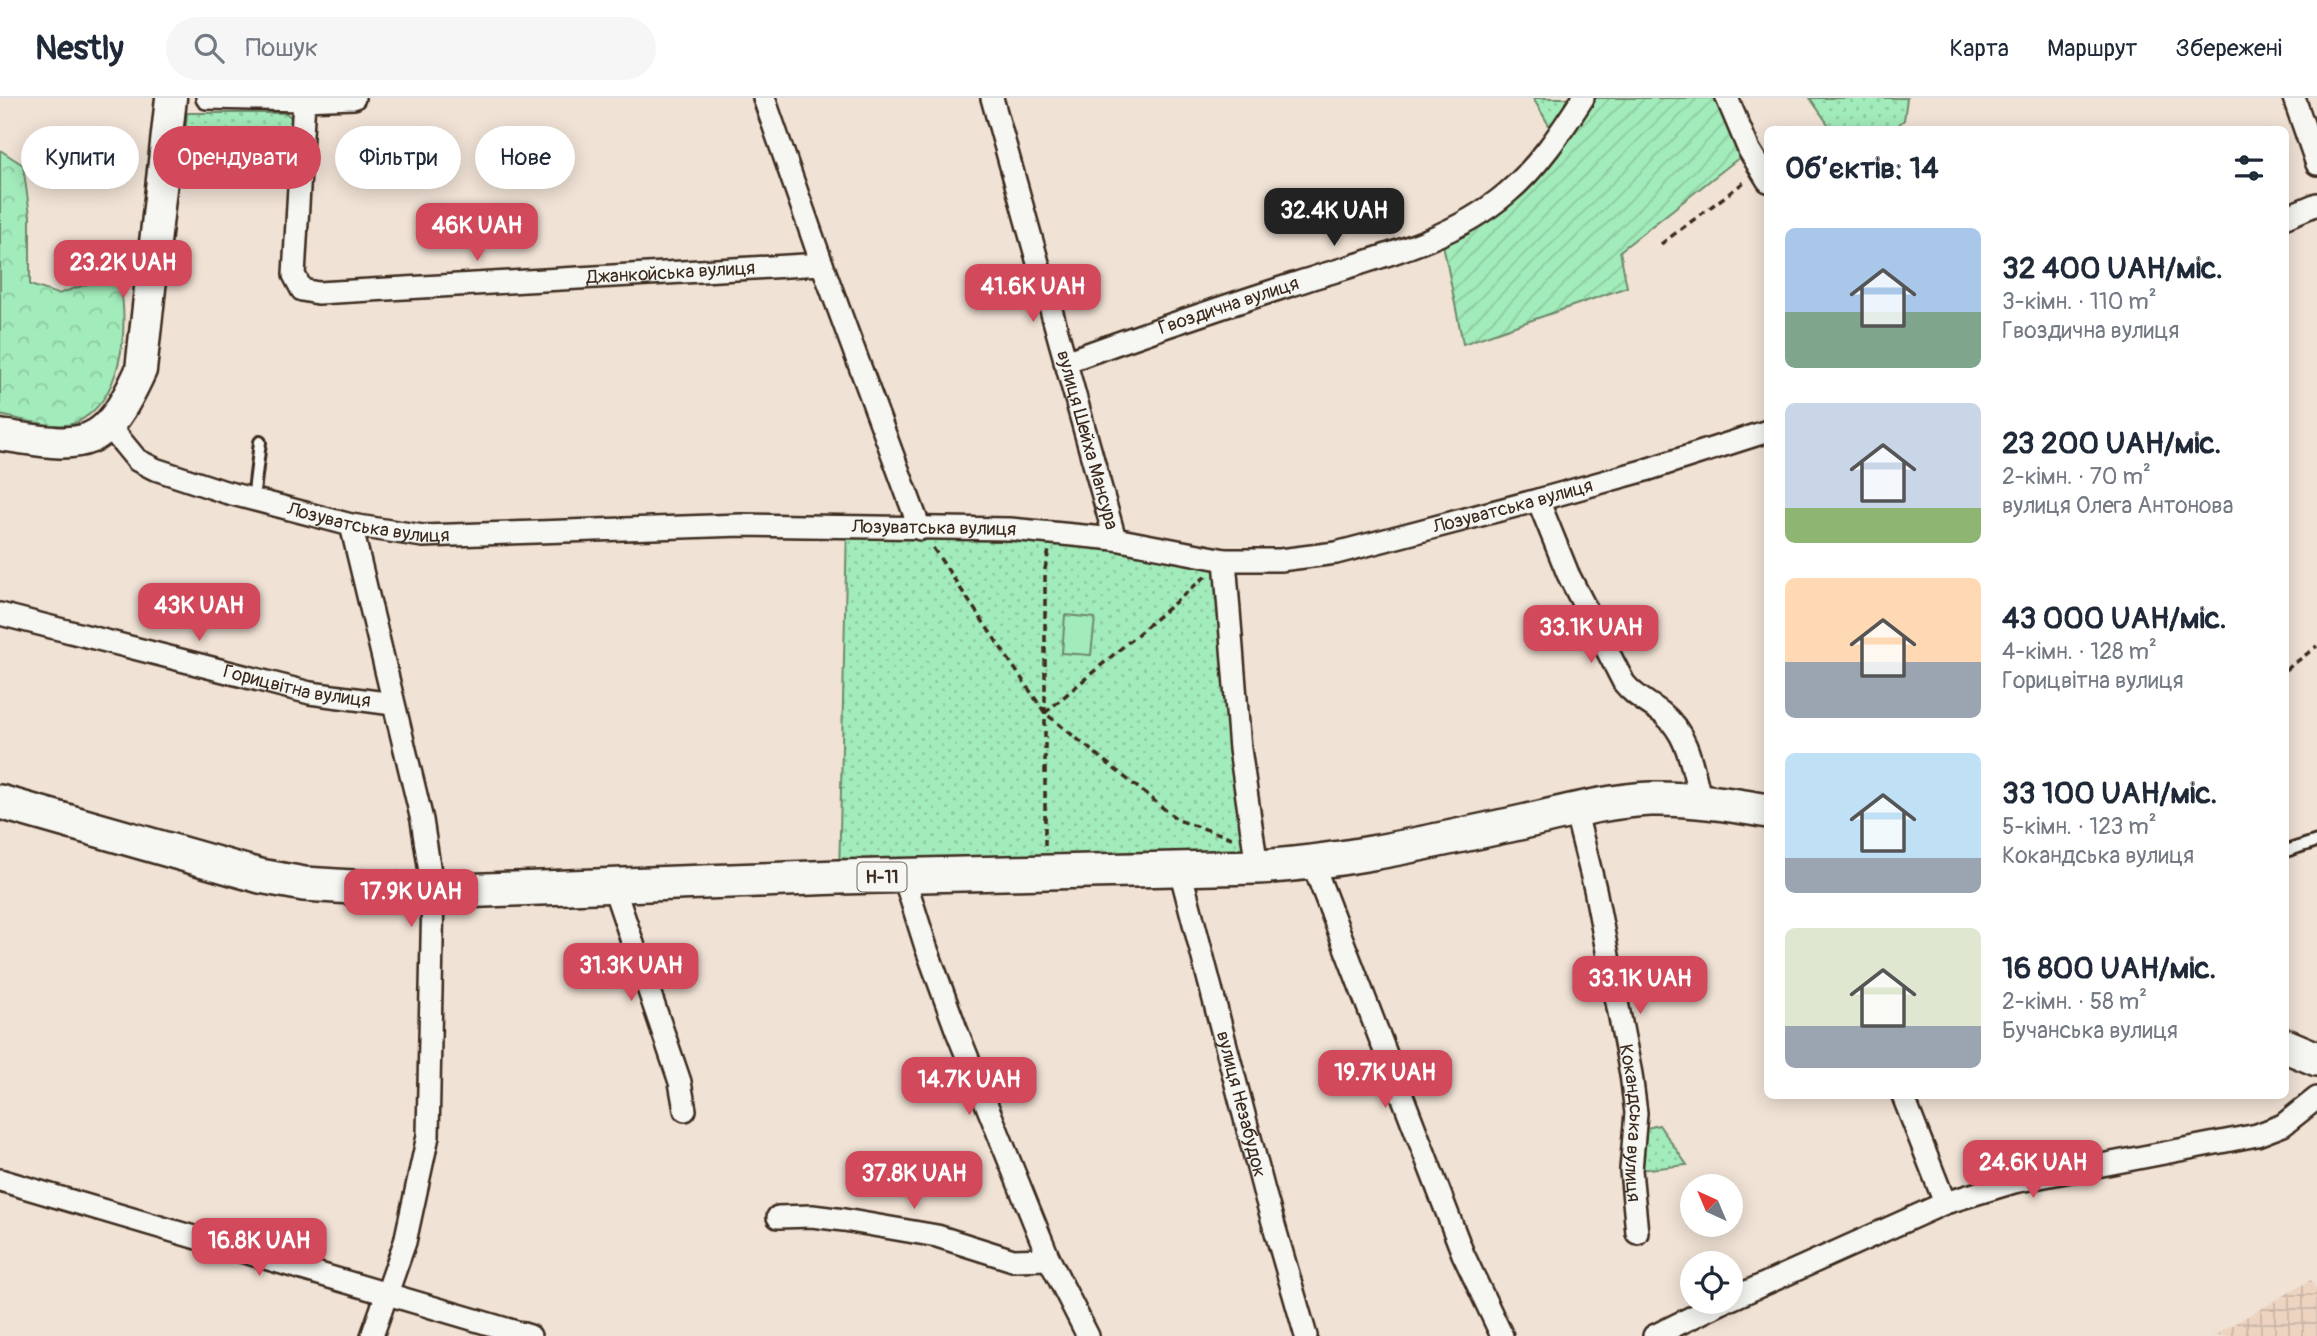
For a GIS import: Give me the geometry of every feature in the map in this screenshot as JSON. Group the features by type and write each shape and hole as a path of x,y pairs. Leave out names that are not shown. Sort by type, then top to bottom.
{"main road":[{"path":"0,435 74,442 93,438 109,426 124,406 141,370 171,98"},
{"name":"Н-11","path":"0,802 260,876 304,884 433,892 1180,870 1255,856 1312,864 1402,848 1610,802 1653,799 1764,810"},
{"path":"2289,1047 2317,1059"}],"street":[{"path":"206,98 354,98"},
{"path":"764,98 920,529"},
{"name":"вулиця Шейха Мансура","path":"992,98 1115,539"},
{"name":"Гвоздична вулиця","path":"1065,362 1160,327 1407,247 1471,219 1507,193 1538,161 1583,98"},
{"path":"1727,98 1764,176"},
{"path":"2294,98 2317,164"},
{"name":"Джанкойська вулиця","path":"304,100 294,275 302,290 318,293 822,264"},
{"path":"2289,216 2317,204"},
{"name":"Лозуватська вулиця","path":"109,426 136,460 155,469 351,525 437,537 741,525 1010,529 1115,539 1225,560 1280,560 1324,555 1538,500 1764,432"},
{"path":"1538,500 1568,574 1624,683 1632,694 1665,715 1679,732 1688,751 1701,802"},
{"path":"351,525 422,820 433,892 428,1136 405,1242 372,1336"},
{"path":"1225,560 1240,749 1255,856"},
{"name":"Горицвітна вулиця","path":"0,614 310,693 393,704"},
{"name":"Кокандська вулиця","path":"1574,809 1595,889 1631,1074 1636,1113 1631,1170 1637,1233"},
{"path":"1312,864 1463,1254 1502,1336"},
{"name":"вулиця Незабудок","path":"1180,870 1264,1191 1306,1336"},
{"path":"904,877 956,1029 1049,1259 1088,1336"},
{"path":"613,885 680,1082 685,1110"},
{"path":"1743,1294 1945,1203 2014,1182 2257,1135 2283,1125 2317,1098"},
{"path":"1904,1099 1945,1203"},
{"path":"0,1180 530,1336"},
{"path":"778,1217 812,1216 844,1220 937,1236 1013,1260 1049,1259"},
{"path":"1654,1336 1699,1314"}],"lane":[{"path":"253,499 260,442"},
{"path":"2289,850 2317,841"}],"path":[{"path":"1661,244 1764,176"},
{"path":"920,529 1045,713 1178,820 1255,856"},
{"path":"1045,873 1045,569 1049,550 1059,534"},
{"path":"1045,713 1225,560"},
{"path":"2289,668 2317,646"}],"shaded area":[{"path":"2311,1280 2317,1290 2317,1336 2213,1336"}],"green space":[{"path":"1533,98 1583,98 1557,139"},
{"path":"1583,98 1727,98 1749,150 1620,251 1627,287 1463,344 1441,234 1507,193"},
{"path":"1810,98 1907,98 1904,120 1897,126 1829,126"},
{"path":"187,113 286,113 293,119 293,126 186,126"},
{"path":"0,150 21,164 21,189 26,189 30,215 30,285 58,294 93,282 120,284 124,321 119,362 113,381 104,398 91,413 68,425 49,425 0,415"},
{"path":"847,526 920,529 1225,560 1257,867 839,877"},
{"path":"1065,615 1095,618 1091,655 1062,653"},
{"path":"1659,1125 1687,1165 1639,1170 1643,1129"}]}
